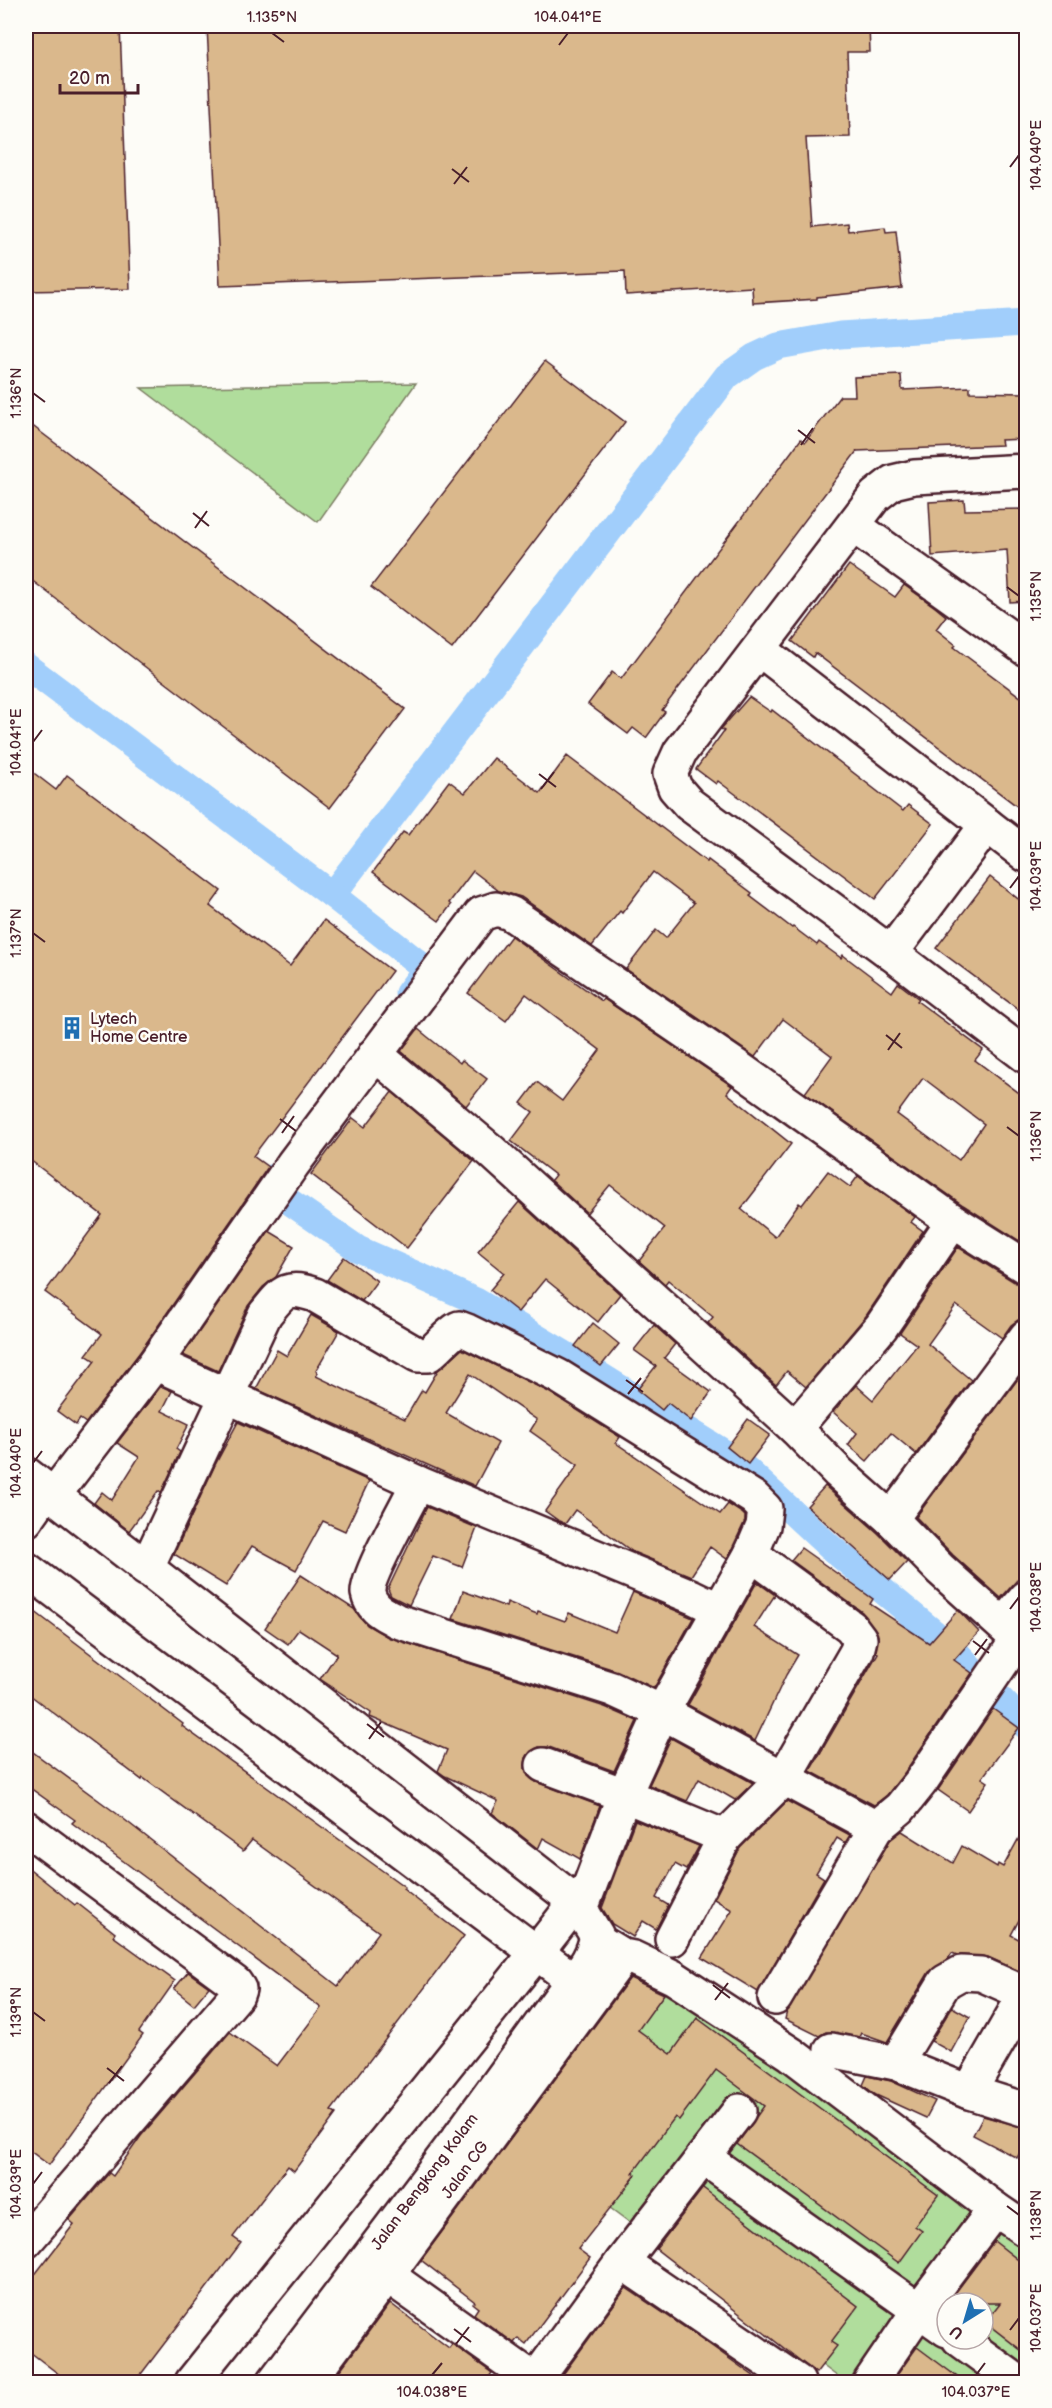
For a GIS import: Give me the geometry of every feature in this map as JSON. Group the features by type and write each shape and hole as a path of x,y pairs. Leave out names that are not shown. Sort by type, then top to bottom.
{"street":[{"path":"1026,471 914,477 893,482 875,496 680,752 670,774 675,788 689,804 1026,1056"},
{"path":"854,526 1026,649"},
{"path":"759,649 1026,855"},
{"path":"891,954 987,825"},
{"path":"26,1520 42,1487 155,1363 293,1164 481,914 496,909 510,913 737,1067 953,1221 1026,1267"},
{"path":"375,1054 491,1151 795,1428 838,1472 891,1519 940,1569 1006,1653"},
{"path":"795,1428 881,1327 953,1221"},
{"name":"Jalan Bengkong Kolam","path":"225,1396 265,1314 281,1294 291,1289 298,1289 315,1295 418,1354 428,1355 439,1347 450,1333 459,1328 558,1376 754,1498 765,1509 763,1526 751,1554 662,1712 624,1795 585,1916 591,1956 460,2136 376,2268 274,2382"},
{"path":"891,1519 1026,1337"},
{"path":"155,1363 418,1483 720,1610"},
{"path":"146,1569 225,1396"},
{"path":"418,1483 373,1574 368,1592 374,1608 397,1621 612,1689 662,1712 876,1828"},
{"path":"42,1487 585,1916 606,1946 623,1956 633,1958 673,1977 791,2054 1026,2230"},
{"path":"672,1939 725,1837 783,1779 857,1651 860,1639 851,1627 751,1554"},
{"path":"26,1569 573,1980"},
{"path":"775,1998 876,1828 900,1808 920,1783 1006,1653 1026,1598"},
{"path":"543,1765 624,1795 725,1837"},
{"path":"26,1828 235,1983 238,1989 237,1995 26,2241"},
{"path":"192,2382 537,1952 585,1916"},
{"name":"Jalan CG","path":"308,2382 376,2268 623,1956"},
{"path":"896,2063 945,1982 961,1973 981,1974 1026,1993 969,2092"},
{"path":"831,2050 896,2063 969,2092 1026,2110"},
{"path":"376,2268 535,2382 622,2262 739,2111"},
{"path":"703,2157 935,2321"},
{"path":"870,2382 919,2310 995,2209"},
{"path":"622,2262 798,2382"},
{"path":"975,2351 1018,2382"}],"green space":[{"path":"416,383 318,522 141,388"},
{"path":"625,1946 1026,2231 1026,2382 845,2382 494,2122"}],"building":[{"path":"26,26 120,26 130,289 26,291"},
{"path":"207,26 869,26 870,52 847,52 850,137 806,138 812,227 847,223 848,231 885,227 886,232 896,231 902,288 817,297 817,299 753,303 752,287 626,295 625,271 220,286"},
{"path":"545,361 625,422 452,649 371,587"},
{"path":"901,375 902,390 970,387 970,392 1026,393 1026,439 1001,440 1002,445 857,451 662,710 665,712 646,738 633,728 628,734 588,704 612,672 621,679 801,439 805,442 840,396 855,396 854,377"},
{"path":"26,421 405,709 330,808 26,576"},
{"path":"964,500 965,510 1026,509 1026,601 1010,602 1007,550 932,556 929,502"},
{"path":"849,565 895,597 904,585 935,607 946,616 936,629 956,645 954,647 1026,701 1026,813 815,653 813,657 792,641"},
{"path":"749,697 771,712 772,710 903,811 908,805 933,824 875,899 718,781 716,784 696,769 724,731 721,729"},
{"path":"567,756 707,862 708,860 752,893 750,896 792,928 817,945 819,942 841,958 843,955 892,992 898,983 919,999 917,1001 983,1050 975,1060 1026,1098 1026,1245 963,1205 805,1093 832,1056 783,1019 755,1057 626,969 656,930 666,938 694,903 653,872 622,913 620,911 592,946 521,897 499,891 473,871 449,903 451,905 439,921 373,872 403,832 408,835 449,781 465,793 494,758 540,793","holes":["923,1078 984,1124 959,1160 897,1114"]},
{"path":"26,767 56,790 67,775 221,891 210,906 290,966 324,920 392,971 253,1156 268,1167 140,1352 86,1423 80,1419 76,1425 57,1411 95,1361 86,1355 102,1334 45,1292 102,1215 26,1157"},
{"path":"990,877 1026,905 1026,1015 936,948"},
{"path":"511,936 602,1001 604,999 732,1086 727,1093 791,1144 741,1209 775,1237 799,1203 802,1205 828,1171 850,1187 858,1176 915,1217 911,1222 923,1231 866,1316 806,1387 787,1371 776,1385 708,1323 713,1317 668,1280 665,1284 639,1261 665,1228 610,1185 587,1213 551,1180 555,1175 511,1141 533,1112 521,1103 537,1082 562,1101 600,1050 526,994 506,1021 468,993"},
{"path":"418,1029 460,1063 462,1060 487,1079 466,1106 401,1051"},
{"path":"392,1092 474,1161 407,1248 311,1174 353,1118 365,1127"},
{"path":"519,1202 620,1294 598,1322 545,1279 518,1312 490,1290 504,1273 478,1252"},
{"path":"269,1231 294,1246 276,1277 263,1287 248,1306 218,1371 183,1355"},
{"path":"958,1247 1016,1283 1026,1286 1026,1319 1018,1320 1011,1325 1002,1338 956,1305 928,1344 971,1380 916,1454 891,1433 867,1461 848,1445 857,1433 833,1412 856,1385 873,1400 917,1345 900,1333"},
{"path":"344,1257 377,1281 362,1301 327,1280"},
{"path":"311,1315 339,1331 316,1371 318,1373 316,1376 405,1419 422,1390 425,1392 438,1370 462,1349 549,1392 620,1437 616,1443 720,1514 728,1504 742,1513 745,1521 727,1559 710,1547 691,1576 633,1552 575,1510 565,1524 545,1511 578,1465 530,1431 537,1420 470,1374 446,1413 498,1443 475,1486 256,1389 277,1350 287,1356"},
{"path":"593,1323 619,1344 601,1366 575,1346"},
{"path":"654,1325 675,1344 664,1358 711,1392 691,1421 668,1403 662,1410 637,1390 656,1366 634,1350"},
{"path":"1026,1368 1026,1570 1001,1598 953,1555 916,1517"},
{"path":"161,1386 172,1391 162,1411 189,1424 176,1449 180,1452 161,1493 158,1491 129,1531 94,1503 102,1492 112,1500 139,1457 117,1443"},
{"path":"748,1419 770,1435 748,1464 727,1447"},
{"path":"238,1422 369,1481 345,1531 323,1521 296,1570 252,1546 226,1586 174,1554 215,1465"},
{"path":"825,1486 907,1562 890,1580 807,1506"},
{"path":"427,1507 477,1528 462,1567 433,1556 409,1605 391,1596 388,1589"},
{"path":"801,1548 873,1599 870,1604 929,1643 958,1610 979,1632 954,1660 972,1673 905,1772 887,1795 874,1805 810,1771 878,1653 876,1652 878,1636 862,1612 791,1560"},
{"path":"301,1575 354,1609 367,1625 388,1637 605,1707 637,1721 614,1771 549,1747 539,1747 531,1751 526,1758 525,1769 528,1776 536,1782 600,1806 580,1859 543,1838 538,1849 492,1813 498,1801 438,1771 447,1750 370,1717 371,1713 320,1679 337,1654 299,1629 288,1644 265,1628"},
{"path":"757,1582 775,1595 754,1627 798,1655 755,1741 688,1705"},
{"path":"463,1591 506,1607 507,1602 537,1614 538,1611 565,1621 569,1613 615,1632 633,1592 693,1618 654,1688 618,1671 453,1619"},
{"path":"26,1605 183,1724 182,1726 405,1887 403,1889 464,1936 331,2111 336,2114 294,2171 288,2166 233,2237 241,2243 135,2382 69,2382 26,2349 26,2286 74,2224 69,2220 109,2173 113,2176 141,2136 230,2032 277,2066 321,2008 72,1823 75,1820 26,1785 26,1747 116,1813 338,1986 379,1932 252,1840 243,1851 143,1778 142,1780 26,1692"},
{"path":"993,1709 1019,1728 982,1778 988,1782 968,1811 938,1790"},
{"path":"671,1738 753,1783 735,1800 699,1779 687,1801 649,1785"},
{"path":"787,1801 850,1835 845,1843 837,1838 816,1873 824,1878 758,1992 702,1958 732,1910 714,1899 740,1848"},
{"path":"635,1820 699,1846 686,1870 675,1864 656,1898 668,1905 656,1929 643,1921 633,1937 612,1924 602,1908"},
{"path":"1026,1825 1026,1907 1011,1935 1026,1943 1026,1974 988,1957 952,1953 948,1959 929,1972 887,2042 861,2033 859,2037 826,2032 819,2036 785,2019 787,2011 890,1840 902,1831 953,1863 962,1846 997,1867 998,1864 1003,1867"},
{"path":"26,1866 115,1933 113,1936 175,1981 139,2032 143,2035 49,2165 26,2148"},
{"path":"188,1972 209,1987 194,2005 174,1989"},
{"path":"630,1978 664,1994 638,2030 671,2054 697,2018 938,2195 915,2226 922,2231 899,2263 737,2144 764,2106 716,2070 679,2120 675,2117 633,2173 636,2175 578,2249 590,2258 526,2344 518,2338 514,2343 474,2314 478,2308 473,2304 475,2302 421,2260"},
{"path":"952,2007 970,2017 951,2052 931,2041"},
{"path":"867,2076 891,2081 935,2101 926,2118 876,2095 863,2085"},
{"path":"983,2116 1026,2128 1026,2141 1017,2158 973,2135"},
{"path":"703,2188 858,2306 831,2342 837,2346 816,2373 656,2249"},
{"path":"994,2241 1026,2266 1026,2354 995,2330 995,2309 1000,2303 995,2303 995,2291 957,2291"},
{"path":"626,2288 762,2382 568,2382 561,2377"},
{"path":"390,2303 449,2348 452,2344 492,2373 485,2382 331,2382"},
{"path":"917,2347 964,2382 892,2382"}],"waterway":[{"path":"26,666 332,895 727,376 754,357 778,346 840,335 1026,323"},
{"path":"332,895 426,969 408,993"},
{"path":"274,1177 267,1186 358,1249 476,1301 731,1457 830,1547 951,1647 1026,1726"}],"place":[{"name":"Lytech Home Centre","path":"72,1028"}]}
